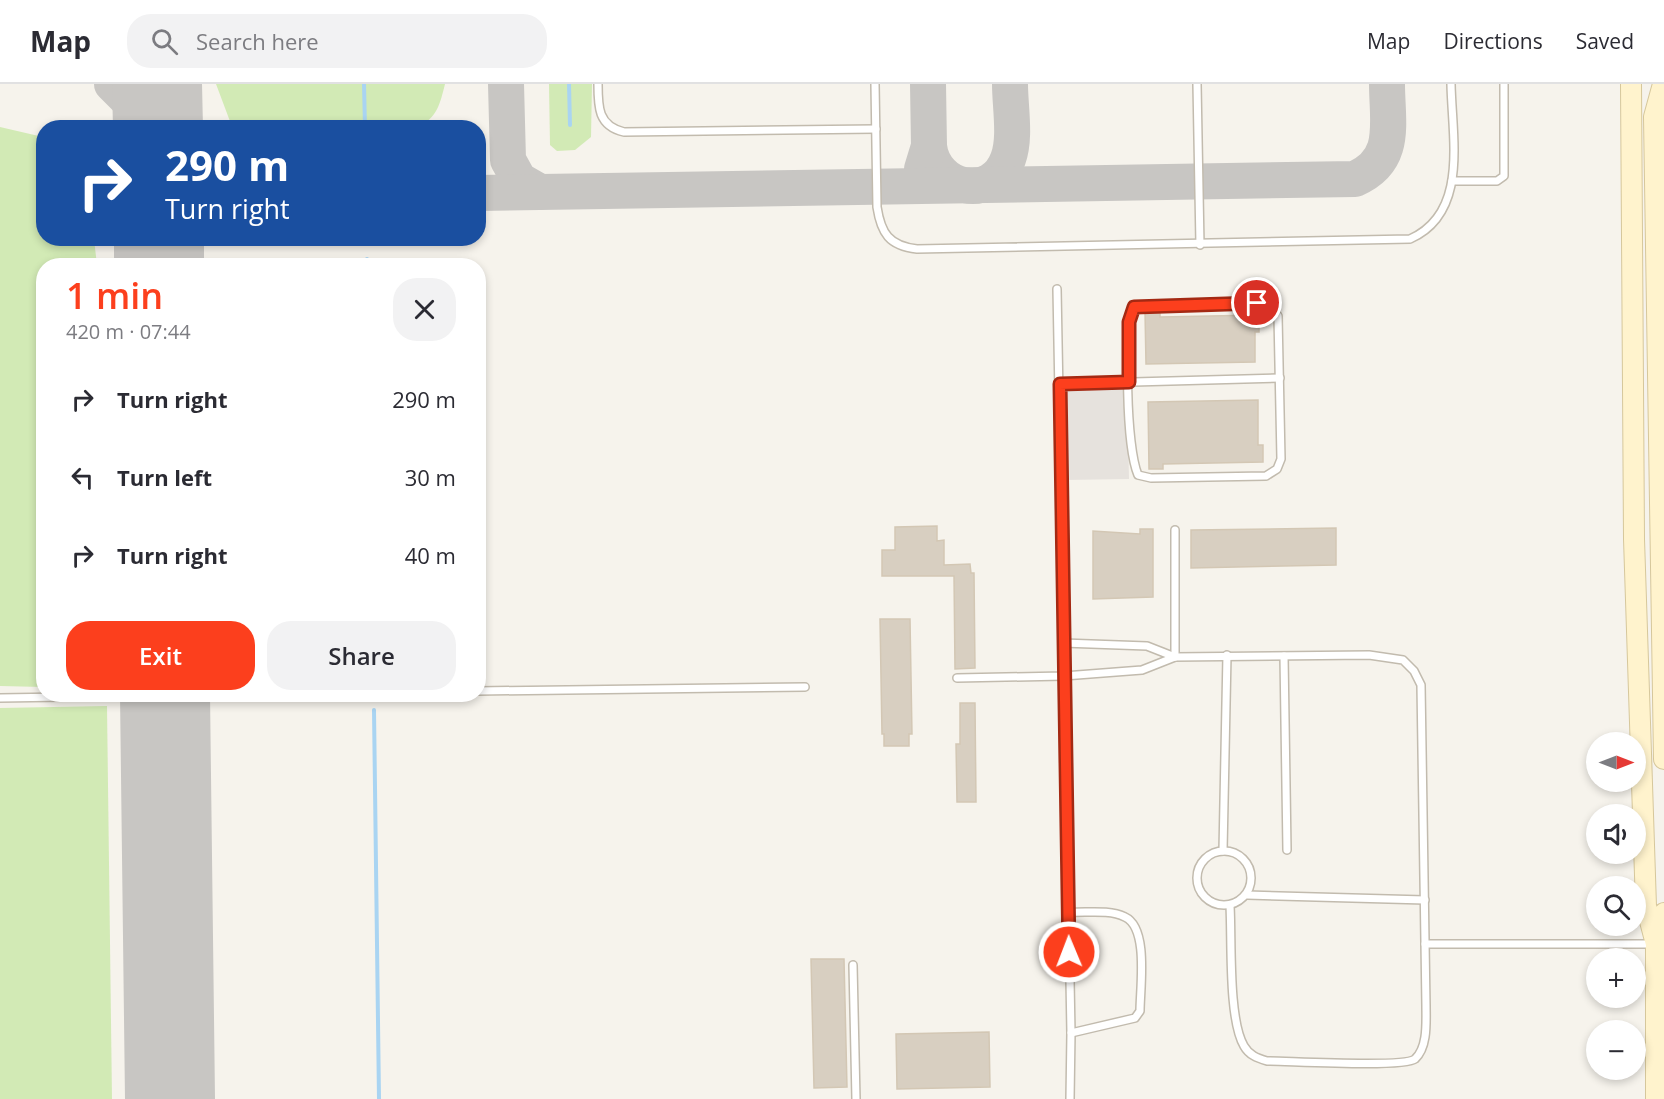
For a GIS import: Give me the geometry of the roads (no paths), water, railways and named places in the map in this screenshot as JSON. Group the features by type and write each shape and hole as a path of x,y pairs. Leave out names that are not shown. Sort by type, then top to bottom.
{"street":[{"path":"1631,84 1634,539 1646,906 1656,944 1660,972 1656,1099"},
{"path":"1663,84 1654,117 1664,759"},
{"path":"1634,539 1660,539"},
{"path":"1656,944 1664,913"}],"lane":[{"path":"598,84 601,117 610,126 624,132 876,129"},
{"path":"875,84 877,207 880,224 885,236 904,248 1410,239 1424,232 1443,213 1452,181 1451,84"},
{"path":"1197,84 1200,244"},
{"path":"1452,181 1497,181 1504,176 1504,84"},
{"path":"1057,289 1071,1033 1070,1099"},
{"path":"1257,303 1270,306 1278,316 1280,378 1281,459 1277,469 1266,476 1151,478 1138,475 1132,460 1129,382 1129,322 1134,307 1257,303"},
{"path":"1060,384 1280,378"},
{"path":"1174,657 1175,530"},
{"path":"1063,643 1148,646 1174,657"},
{"path":"1222,850 1227,655"},
{"path":"1284,656 1287,850"},
{"path":"957,678 1064,676 1142,670 1174,657 1389,656 1403,660 1414,671 1421,685 1425,900 1425,1032 1421,1050 1411,1061 1267,1061 1254,1057 1244,1046 1236,1025 1230,906"},
{"path":"486,691 805,687"},
{"path":"2,697 36,697"},
{"path":"1246,895 1252,875 1242,857 1222,850 1204,859 1197,878 1203,896 1211,903 1230,906 1246,895 1425,900"},
{"path":"1069,912 1114,914 1126,917 1136,925 1141,942 1140,1011 1135,1018 1071,1033"},
{"path":"1425,944 1656,944"},
{"path":"853,964 856,1099"}],"waterway":[{"path":"364,84 365,120"},
{"path":"569,84 570,125"},
{"path":"374,710 379,1099"}]}
